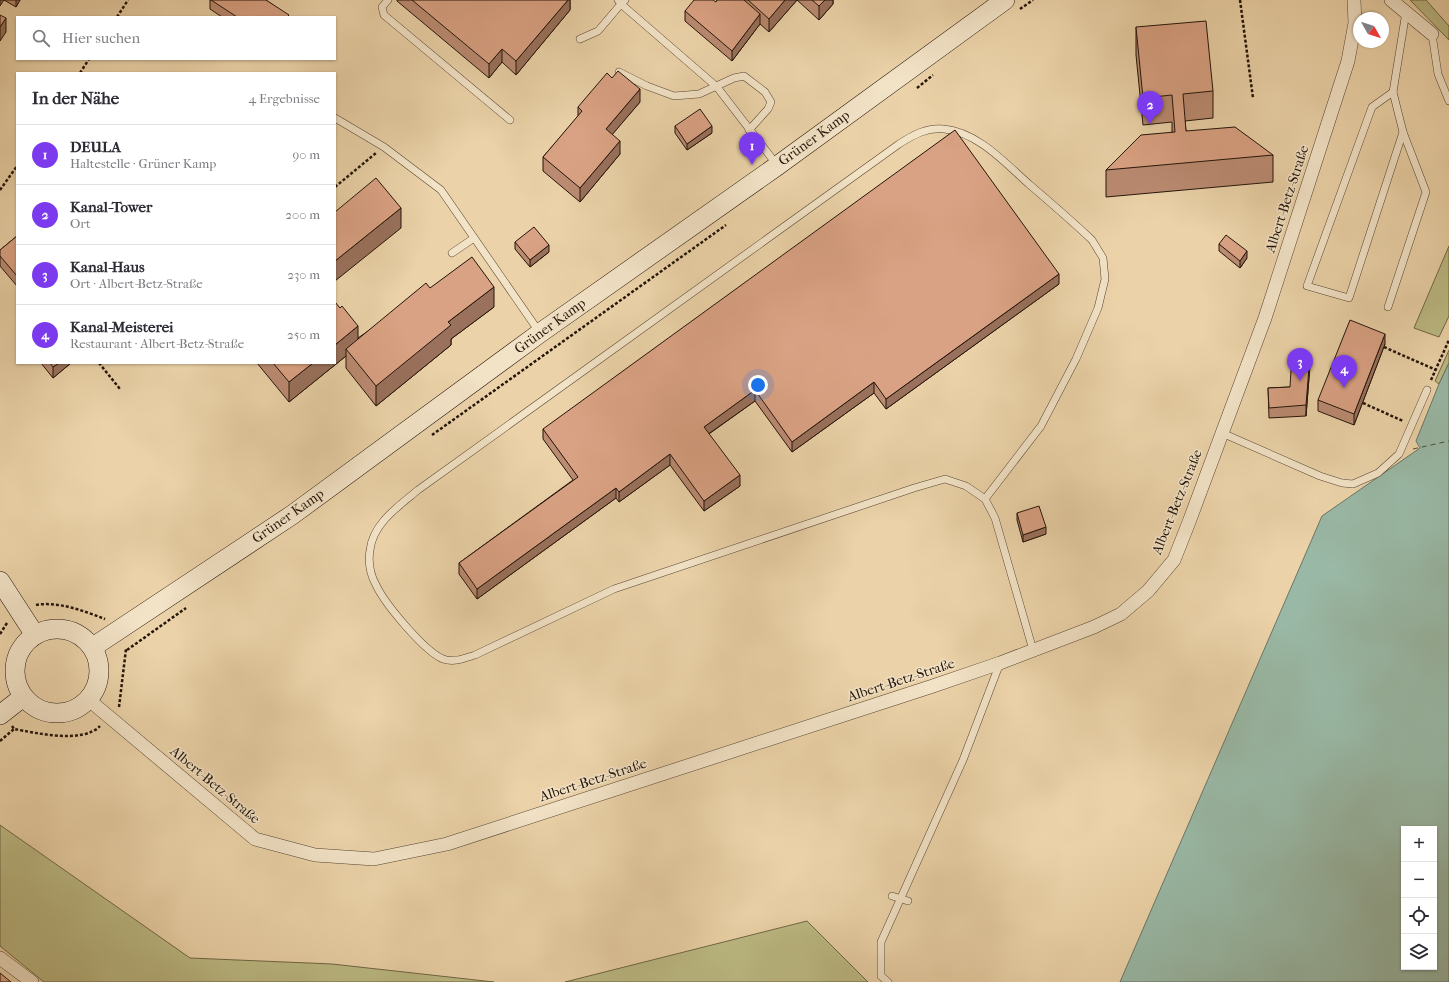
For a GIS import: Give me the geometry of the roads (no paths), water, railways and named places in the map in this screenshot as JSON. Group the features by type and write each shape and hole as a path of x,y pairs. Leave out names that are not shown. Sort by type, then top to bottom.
{"street":[{"name":"Albert-Betz-Straße","path":"89,700 108,718 254,839 315,855 374,859 447,844 919,691 1000,663 1094,627 1121,614 1148,591 1174,560 1265,318 1348,61 1355,23 1354,0"},
{"path":"1391,0 1432,34"},
{"name":"Grüner Kamp","path":"93,647 292,515 540,333 777,166 1009,7"},
{"path":"0,581 35,635"},
{"path":"59,629 75,632 93,647 99,663 99,678 96,690 89,700 74,710 61,714 47,713 34,707 23,697 17,684 15,670 18,656 24,644 35,635 46,630 59,629"},
{"path":"1,714 23,697"},
{"path":"0,958 32,982"}],"lane":[{"path":"388,0 382,7 384,15 510,120"},
{"path":"580,39 598,31 621,1 717,87 777,166"},
{"path":"1388,307 1426,192 1404,132 1393,92 1406,11"},
{"path":"1432,34 1438,74 1449,101"},
{"path":"619,72 647,86 674,96 699,94 734,78 744,76 769,96 771,102 768,109 750,130"},
{"path":"1393,92 1372,108 1307,286 1349,298 1404,132"},
{"path":"336,119 384,147 441,190 540,333"},
{"path":"985,499 1041,426 1076,360 1098,308 1105,279 1103,258 1092,240 988,149 964,133 944,128 930,129 916,133 899,144 418,490 384,519 376,532 370,549 370,568 376,586 402,621 427,649 443,659 458,660 475,655 614,589 914,488 945,479 966,486 985,499 995,518 1033,650"},
{"path":"452,253 474,238"},
{"path":"1222,433 1320,476 1342,483 1353,484 1378,473 1399,454 1427,390"},
{"path":"888,982 881,976 881,942 962,760 1000,663"},
{"path":"892,896 908,901"}],"place":[{"name":"Kanal-Tower","path":"1150,124"},
{"name":"DEULA","path":"752,165"},
{"name":"Kanal-Haus","path":"1300,381"},
{"name":"Kanal-Meisterei","path":"1344,388"}]}
